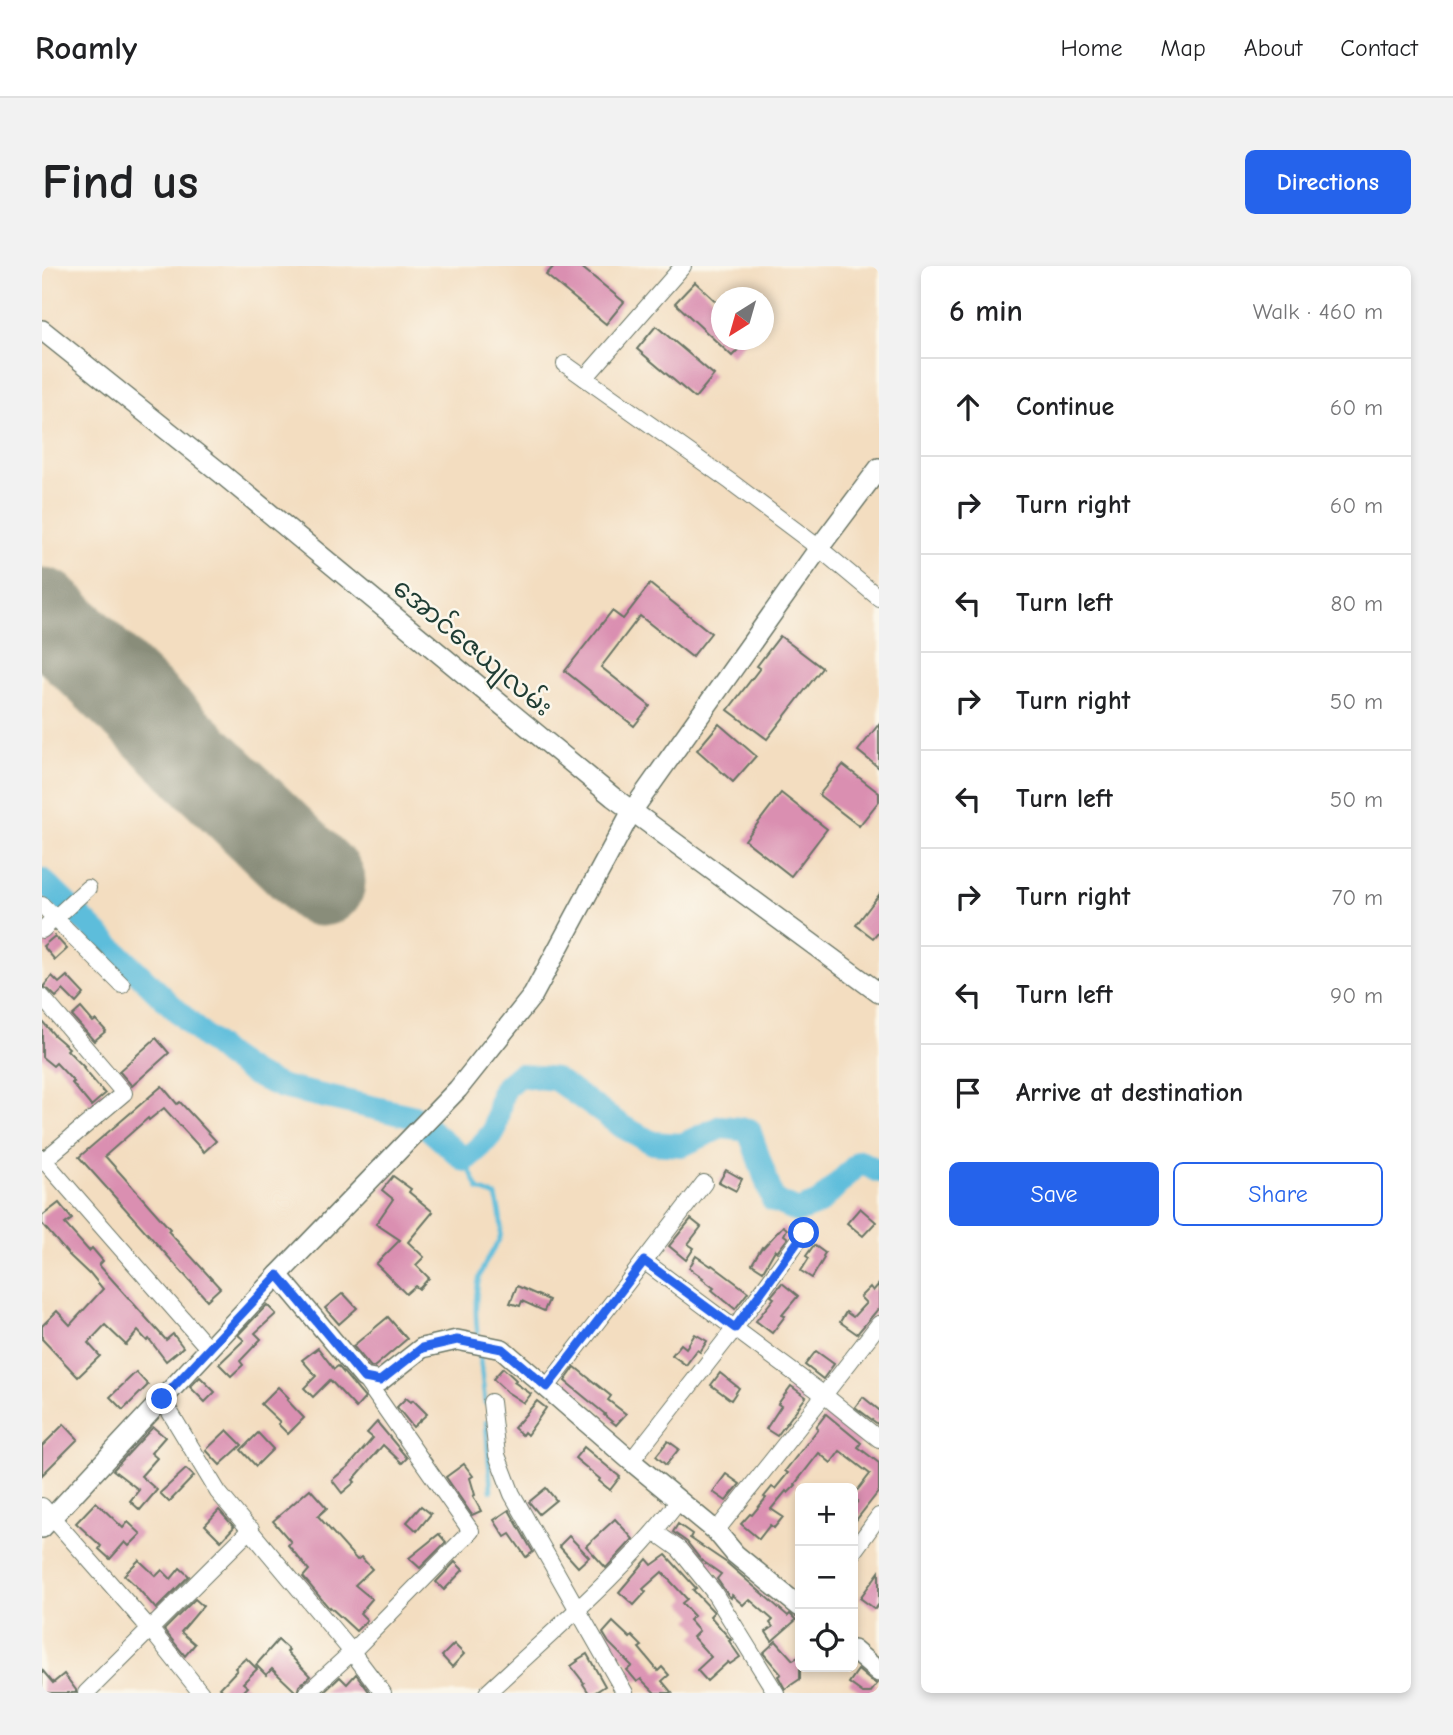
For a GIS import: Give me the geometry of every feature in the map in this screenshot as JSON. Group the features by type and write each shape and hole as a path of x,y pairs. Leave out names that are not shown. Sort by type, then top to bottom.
{"street":[{"path":"584,377 683,266"},
{"name":"အောင်ဇေယျလမ်း","path":"42,330 222,474 632,811 879,993"},
{"path":"565,364 731,482 819,548 879,598"},
{"path":"201,1693 151,1630 45,1517 162,1399 458,1089 533,995 632,811 879,468"},
{"path":"42,930 88,888"},
{"path":"42,905 122,985"},
{"path":"42,997 124,1093 43,1160 209,1349"},
{"path":"547,1387 704,1183"},
{"path":"631,1461 735,1328 804,1233"},
{"path":"644,1261 879,1438"},
{"path":"278,1275 364,1378 471,1531 352,1652 307,1693"},
{"path":"716,1531 879,1324"},
{"path":"364,1378 380,1381 422,1348 457,1340 502,1349 716,1531 734,1554 795,1603"},
{"path":"162,1399 218,1492 383,1693"},
{"path":"491,1402 497,1455 512,1493 625,1693"},
{"path":"486,1693 655,1532 679,1501"},
{"path":"857,1546 879,1516"},
{"path":"86,1693 251,1530"},
{"path":"655,1532 679,1549 713,1591 776,1693"},
{"path":"858,1654 879,1672"}],"building":[{"path":"554,266 580,266 624,302 606,324 546,275"},
{"path":"695,282 711,297 711,336 675,303"},
{"path":"656,326 714,375 695,398 637,349"},
{"path":"726,350 738,350 732,356"},
{"path":"650,584 711,633 692,657 640,616 601,667 650,706 634,726 565,671 612,611 623,619"},
{"path":"780,636 822,668 767,739 728,710"},
{"path":"719,724 756,756 733,782 697,750"},
{"path":"879,724 879,768 858,751"},
{"path":"843,765 879,793 879,801 859,826 819,795"},
{"path":"781,793 827,829 791,876 745,840"},
{"path":"879,895 879,931 873,938 856,925"},
{"path":"55,936 67,949 55,960 43,946"},
{"path":"52,976 59,983 67,976 84,994 76,1003 63,990 56,997 43,987"},
{"path":"81,1008 93,1022 96,1020 106,1031 94,1041 72,1016"},
{"path":"42,1021 69,1048 67,1050 105,1094 91,1106 56,1063 53,1066 42,1057"},
{"path":"156,1038 169,1053 132,1086 119,1071"},
{"path":"162,1086 216,1141 204,1152 164,1108 149,1120 148,1118 105,1156 220,1288 207,1300 79,1157"},
{"path":"726,1170 742,1179 736,1191 719,1182"},
{"path":"393,1176 411,1189 409,1192 433,1212 408,1242 424,1257 416,1265 429,1278 419,1289 415,1286 406,1294 376,1264 400,1240 376,1224 393,1199 382,1190"},
{"path":"59,1203 72,1219 65,1224 89,1251 92,1248 103,1261 99,1265 166,1340 173,1334 183,1347 166,1361 149,1339 147,1341 138,1331 126,1345 105,1325 88,1343 100,1356 78,1377 42,1339 42,1326 57,1311 70,1325 103,1289 42,1224 42,1216"},
{"path":"860,1208 876,1222 863,1236 847,1223"},
{"path":"691,1219 701,1227 688,1244 694,1248 686,1260 669,1246"},
{"path":"783,1226 787,1229 784,1235 788,1238 777,1252 775,1250 763,1271 752,1264 762,1247"},
{"path":"814,1245 825,1253 812,1278 801,1271 809,1258 806,1256"},
{"path":"696,1256 748,1292 735,1309 689,1268"},
{"path":"782,1283 798,1296 782,1315 785,1316 772,1333 756,1321"},
{"path":"879,1284 879,1308 857,1334 840,1322 846,1312 853,1317 866,1303 860,1297 870,1287 873,1291"},
{"path":"517,1286 549,1300 544,1311 522,1301 520,1306 510,1303"},
{"path":"343,1293 357,1308 339,1324 325,1308"},
{"path":"267,1305 276,1314 255,1333 261,1339 240,1361 243,1365 231,1376 219,1364 244,1340 238,1335"},
{"path":"388,1317 407,1339 371,1367 353,1346"},
{"path":"695,1334 707,1341 686,1365 672,1355 681,1344 686,1348"},
{"path":"318,1348 334,1369 338,1366 365,1398 356,1408 330,1380 313,1397 304,1388 316,1376 302,1360"},
{"path":"816,1351 834,1364 823,1379 805,1365"},
{"path":"575,1367 611,1396 608,1400 626,1414 616,1425 565,1381"},
{"path":"503,1368 516,1380 514,1382 531,1394 524,1403 493,1379"},
{"path":"136,1372 148,1385 123,1410 110,1397"},
{"path":"720,1373 739,1388 731,1400 711,1385"},
{"path":"200,1377 215,1392 205,1402 190,1387"},
{"path":"791,1386 806,1397 777,1436 766,1429 781,1406 778,1404"},
{"path":"278,1387 304,1418 288,1434 261,1404"},
{"path":"863,1397 879,1410 879,1425 855,1407"},
{"path":"406,1398 411,1402 413,1400 427,1414 413,1427 397,1407"},
{"path":"537,1401 546,1408 527,1435 524,1432 522,1435 514,1428"},
{"path":"826,1414 861,1443 858,1447 879,1463 879,1491 858,1518 858,1490 870,1474 840,1451 831,1463 819,1453 795,1486 788,1493 786,1491 771,1509 783,1517 774,1528 770,1525 759,1539 741,1524 752,1515 772,1487 775,1489 788,1473 785,1471 818,1429 816,1427"},
{"path":"377,1422 407,1458 402,1463 383,1445 353,1480 355,1482 342,1493 332,1480 349,1466 373,1438 367,1433"},
{"path":"64,1424 78,1439 42,1475 42,1446"},
{"path":"153,1427 165,1437 151,1453 157,1458 141,1476 157,1490 140,1510 130,1501 139,1490 113,1470"},
{"path":"227,1430 242,1445 220,1465 206,1450"},
{"path":"258,1433 273,1449 256,1466 241,1450"},
{"path":"668,1441 679,1449 666,1465 656,1456"},
{"path":"584,1447 620,1477 610,1490 575,1458"},
{"path":"464,1464 473,1476 470,1478 475,1495 473,1496 481,1511 472,1515 446,1477"},
{"path":"186,1469 194,1476 169,1502 160,1493"},
{"path":"726,1474 740,1484 726,1501 713,1492"},
{"path":"546,1488 556,1500 539,1514 529,1502"},
{"path":"310,1489 327,1508 318,1516 357,1560 361,1557 372,1569 355,1585 372,1599 360,1613 367,1620 356,1631 329,1608 303,1577 309,1570 288,1545 291,1542 273,1521"},
{"path":"96,1502 123,1528 128,1522 141,1534 129,1546 125,1542 110,1559 99,1549 101,1546 76,1523"},
{"path":"421,1506 431,1514 417,1531 407,1522"},
{"path":"219,1510 234,1527 221,1541 205,1525"},
{"path":"509,1510 533,1552 526,1557 510,1534 505,1537 494,1520"},
{"path":"615,1519 633,1539 606,1568 586,1546"},
{"path":"678,1524 692,1534 690,1538 727,1563 795,1621 772,1641 766,1632 773,1627 770,1623 773,1620 749,1599 743,1605 732,1595 731,1598 717,1579 721,1574 701,1560 687,1542 673,1532"},
{"path":"439,1534 446,1542 420,1568 409,1558"},
{"path":"569,1536 589,1557 578,1567 559,1546"},
{"path":"666,1555 714,1612 710,1616 731,1640 729,1641 740,1657 730,1664 728,1662 707,1681 697,1670 711,1657 693,1637 699,1631 689,1620 694,1616 682,1603 687,1599 662,1572 643,1589 646,1592 634,1605 619,1592 647,1559 652,1565"},
{"path":"139,1560 156,1576 162,1570 171,1579 180,1568 189,1576 156,1609 124,1575"},
{"path":"455,1562 463,1570 444,1590 436,1582"},
{"path":"879,1572 879,1604 875,1609 860,1598"},
{"path":"195,1599 203,1606 181,1632 195,1644 185,1656 164,1630"},
{"path":"613,1622 642,1646 639,1648 658,1671 662,1667 669,1675 662,1681 672,1693 655,1693 641,1679 637,1682 627,1670 632,1666 603,1633"},
{"path":"278,1640 310,1676 299,1686 297,1693 272,1669 266,1675 256,1665"},
{"path":"776,1641 793,1660 795,1659 795,1672 800,1672 800,1679 785,1689 778,1676 781,1674 763,1653"},
{"path":"454,1644 464,1654 452,1667 442,1656"},
{"path":"587,1654 605,1686 594,1693 589,1693 571,1666"},
{"path":"246,1658 257,1669 243,1683 248,1687 242,1693 225,1693 220,1688"},
{"path":"42,1670 53,1683 64,1674 76,1693 42,1693"},
{"path":"858,1670 877,1684 870,1693 863,1693 849,1683"},
{"path":"356,1674 370,1693 323,1693 340,1677 347,1684"}],"waterway":[{"path":"42,880 198,1031 253,1074 282,1087 415,1117 465,1160 494,1131 503,1089 519,1075 555,1079 623,1127 653,1143 682,1145 721,1127 749,1130 773,1200 798,1211 819,1203 860,1162 879,1171"},
{"path":"465,1160 479,1190 496,1196 501,1224 499,1240 482,1269 477,1287 478,1340"},
{"path":"479,1349 485,1403"},
{"path":"486,1422 491,1491"}],"runway":[{"path":"42,612 321,882"}],"route":[{"path":"162,1399 278,1275 364,1378 380,1381 422,1348 457,1340 502,1349 547,1387 644,1261 735,1328 804,1233"}]}
